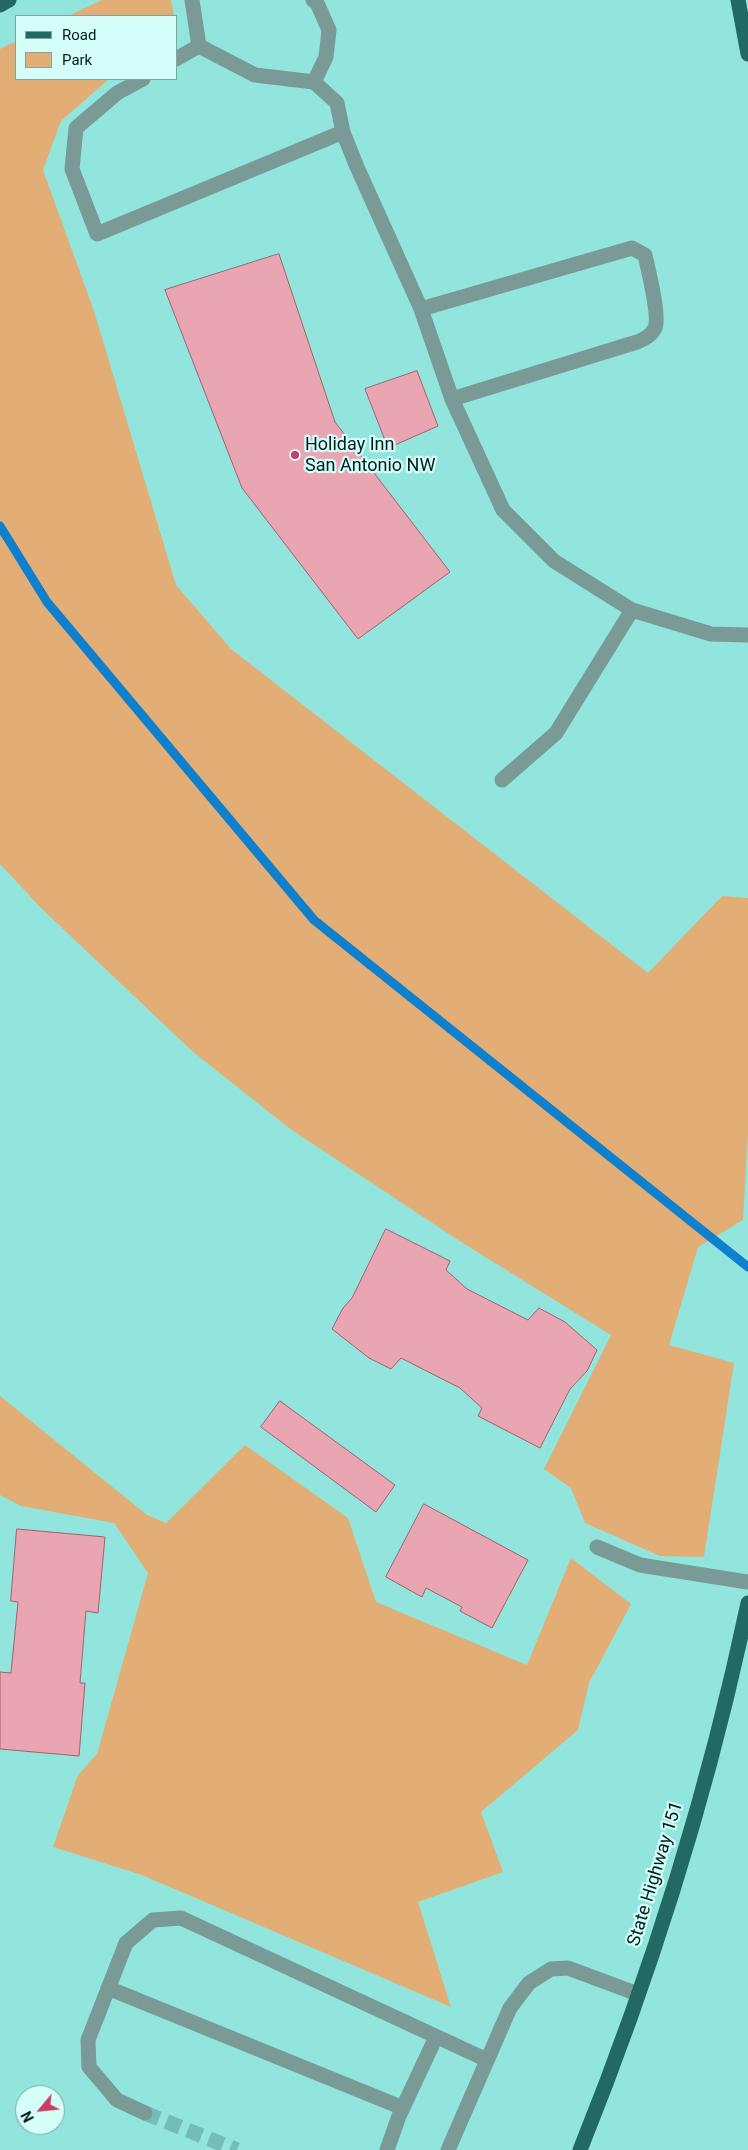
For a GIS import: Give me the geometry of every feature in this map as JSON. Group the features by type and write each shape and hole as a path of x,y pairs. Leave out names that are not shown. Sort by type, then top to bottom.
{"main road":[{"path":"0,5 9,0"},
{"path":"738,0 748,54"},
{"name":"State Highway 151","path":"580,2150 638,1994 667,1907 714,1747 748,1603"}],"lane":[{"path":"192,0 198,46"},
{"path":"313,0 317,3 329,30 326,57 314,82"},
{"path":"178,58 198,46"},
{"path":"198,46 255,76 314,82 337,103 343,132 357,167 420,309 452,399 503,510 554,560 632,610 711,634 748,635"},
{"path":"141,80 118,93 76,128 72,169 97,234 343,132"},
{"path":"420,309 632,248 645,255 653,292 656,327 649,336 637,342 452,399"},
{"path":"502,780 556,733 632,610"},
{"path":"596,1547 640,1565 748,1582"},
{"path":"145,2113 117,2100 89,2067 88,2040 126,1943 153,1920 181,1918 487,2060"},
{"path":"448,2150 510,2008 529,1984 551,1969 568,1968 638,1994"},
{"path":"108,1988 403,2108"},
{"path":"387,2150 403,2108 436,2036"}],"green space":[{"path":"102,0 171,0 174,15 70,15"},
{"path":"15,42 15,80 108,80 61,121 43,170 94,311 176,585 231,649 648,973 722,896 748,898 748,1134 743,1220 698,1247 669,1345 734,1363 704,1557 660,1556 585,1523 571,1488 544,1469 611,1335 458,1240 289,1128 192,1051 40,907 0,864 0,49"},
{"path":"0,1396 147,1515 166,1523 245,1445 348,1518 376,1602 527,1665 571,1558 631,1604 589,1683 578,1730 481,1812 503,1872 418,1902 451,2007 142,1875 53,1847 78,1775 97,1754 148,1573 114,1523 21,1506 0,1495"}],"building":[{"name":"Holiday Inn San Antonio NW","path":"279,254 335,422 450,572 358,639 242,488 165,290"},
{"path":"417,371 438,426 388,448 365,389"},
{"path":"386,1229 450,1261 446,1270 467,1289 528,1320 539,1308 565,1322 597,1350 587,1371 570,1389 540,1448 478,1416 482,1408 460,1388 401,1358 391,1369 369,1358 332,1329 343,1308 352,1298"},
{"path":"280,1401 395,1485 376,1512 261,1427"},
{"path":"424,1504 528,1560 492,1628 460,1611 462,1607 426,1588 422,1597 386,1577"},
{"path":"17,1529 105,1537 98,1613 86,1611 80,1683 85,1683 79,1756 0,1749 0,1672 11,1673 18,1602 11,1601"}],"waterway":[{"path":"0,526 47,602 314,920 748,1267"}],"tunnel":[{"path":"145,2113 237,2150"}],"place":[{"name":"Holiday Inn San Antonio NW","path":"295,455"}]}
